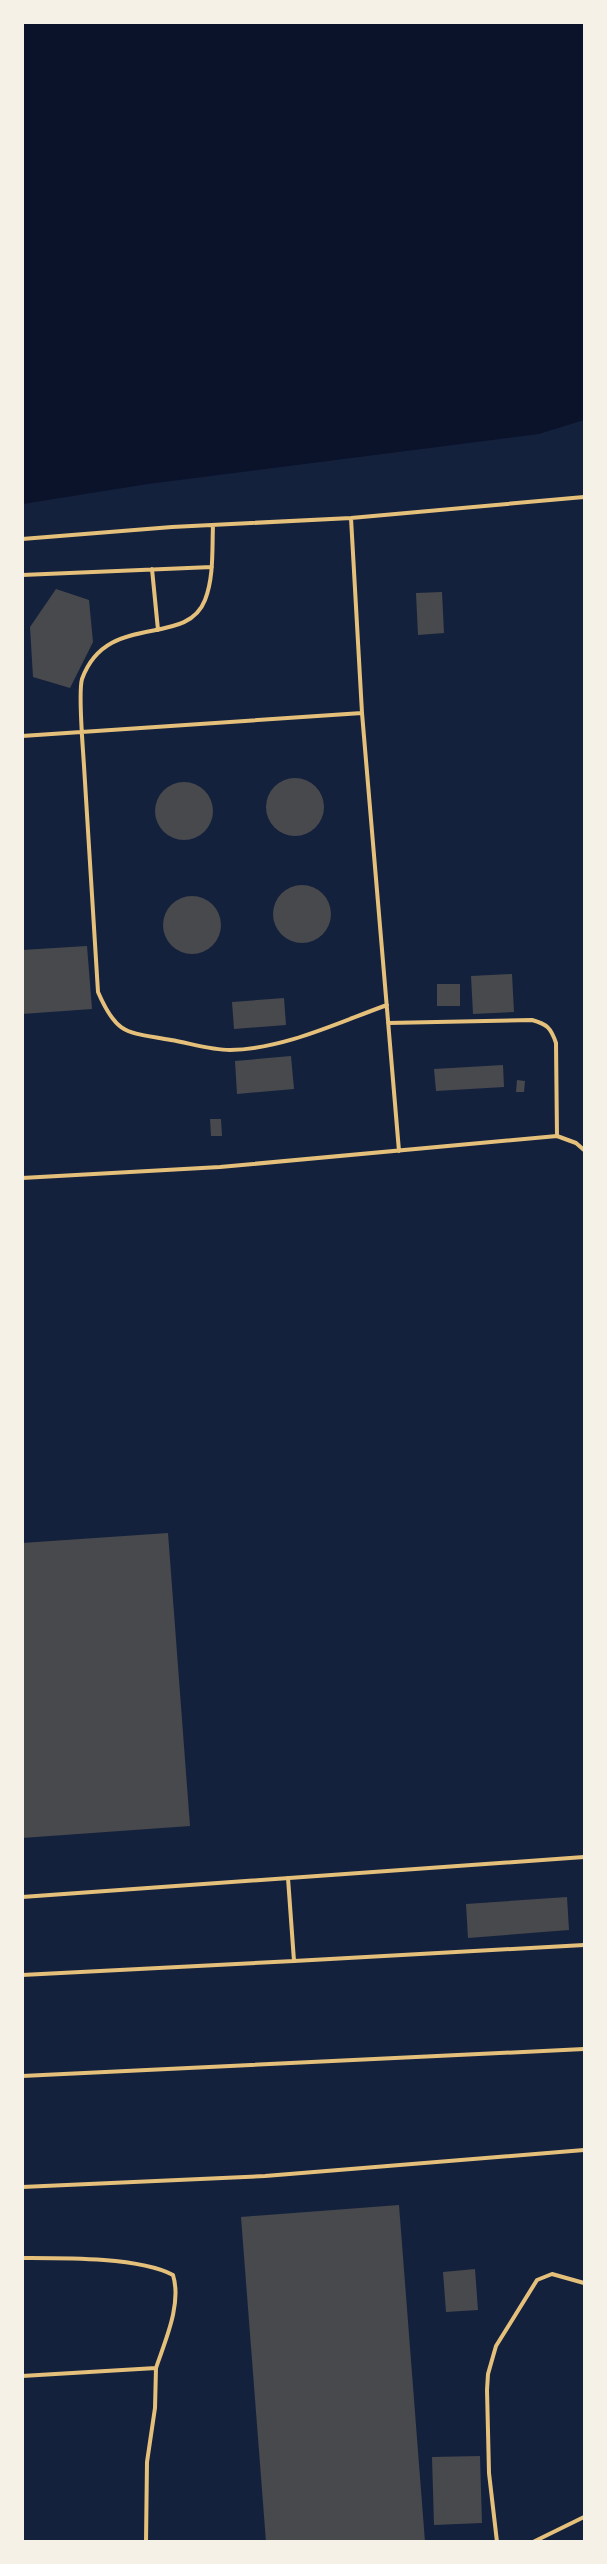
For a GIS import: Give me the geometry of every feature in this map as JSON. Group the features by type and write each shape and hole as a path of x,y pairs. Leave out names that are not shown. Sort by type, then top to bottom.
{"lane":[{"path":"22,540 213,525 351,518 584,497"},
{"path":"351,518 362,714 399,1151"},
{"path":"213,525 212,567 205,601 192,618 158,630 110,641 96,654 82,680 82,732 98,992 106,1010 116,1025 132,1033 229,1050 274,1045 387,1005"},
{"path":"22,575 212,567"},
{"path":"152,569 158,630"},
{"path":"22,736 362,714"},
{"path":"388,1023 532,1020 552,1029 556,1043 557,1136"},
{"path":"22,1178 220,1166 557,1136 576,1143 584,1150"},
{"path":"22,1897 584,1857"},
{"path":"288,1878 294,1961"},
{"path":"22,1975 584,1945"},
{"path":"22,2076 584,2048"},
{"path":"22,2186 265,2176 584,2150"},
{"path":"22,2258 80,2258 160,2269 173,2275 176,2286 171,2319 156,2368 155,2408 146,2462 146,2542"},
{"path":"497,2542 489,2473 487,2390 488,2374 496,2346 537,2280 552,2274 584,2283"},
{"path":"22,2376 156,2368"},
{"path":"533,2542 584,2517"}],"water":[{"path":"23,22 584,23 584,420 539,434 148,484 23,504"}],"building":[{"path":"56,589 89,600 93,642 70,688 33,677 30,627"},
{"path":"442,592 444,633 418,635 416,593"},
{"path":"295,778 306,780 319,791 324,807 322,818 311,831 295,836 284,834 271,823 266,807 268,796 279,783"},
{"path":"184,782 195,784 205,790 211,800 213,811 211,822 205,832 195,838 184,840 173,838 163,832 157,822 155,811 157,800 163,790 173,784"},
{"path":"302,885 313,887 326,898 331,914 329,925 318,938 302,943 291,941 278,930 273,914 275,903 286,890"},
{"path":"192,896 203,898 216,909 221,925 219,936 208,949 192,954 181,952 168,941 163,925 165,914 176,901"},
{"path":"87,946 92,1009 22,1014 22,950"},
{"path":"512,974 514,1012 473,1014 471,976"},
{"path":"437,984 460,984 460,1006 437,1006"},
{"path":"284,998 286,1025 234,1029 232,1002"},
{"path":"291,1056 294,1089 237,1094 235,1061"},
{"path":"503,1065 504,1087 436,1091 434,1069"},
{"path":"517,1080 525,1081 524,1092 516,1092"},
{"path":"210,1119 221,1119 222,1136 211,1136"},
{"path":"168,1533 190,1826 22,1838 22,1543"},
{"path":"567,1897 569,1930 468,1938 466,1904"},
{"path":"399,2205 425,2542 266,2542 241,2217"},
{"path":"475,2269 478,2310 446,2312 443,2272"},
{"path":"480,2456 482,2523 434,2525 432,2457"}]}
